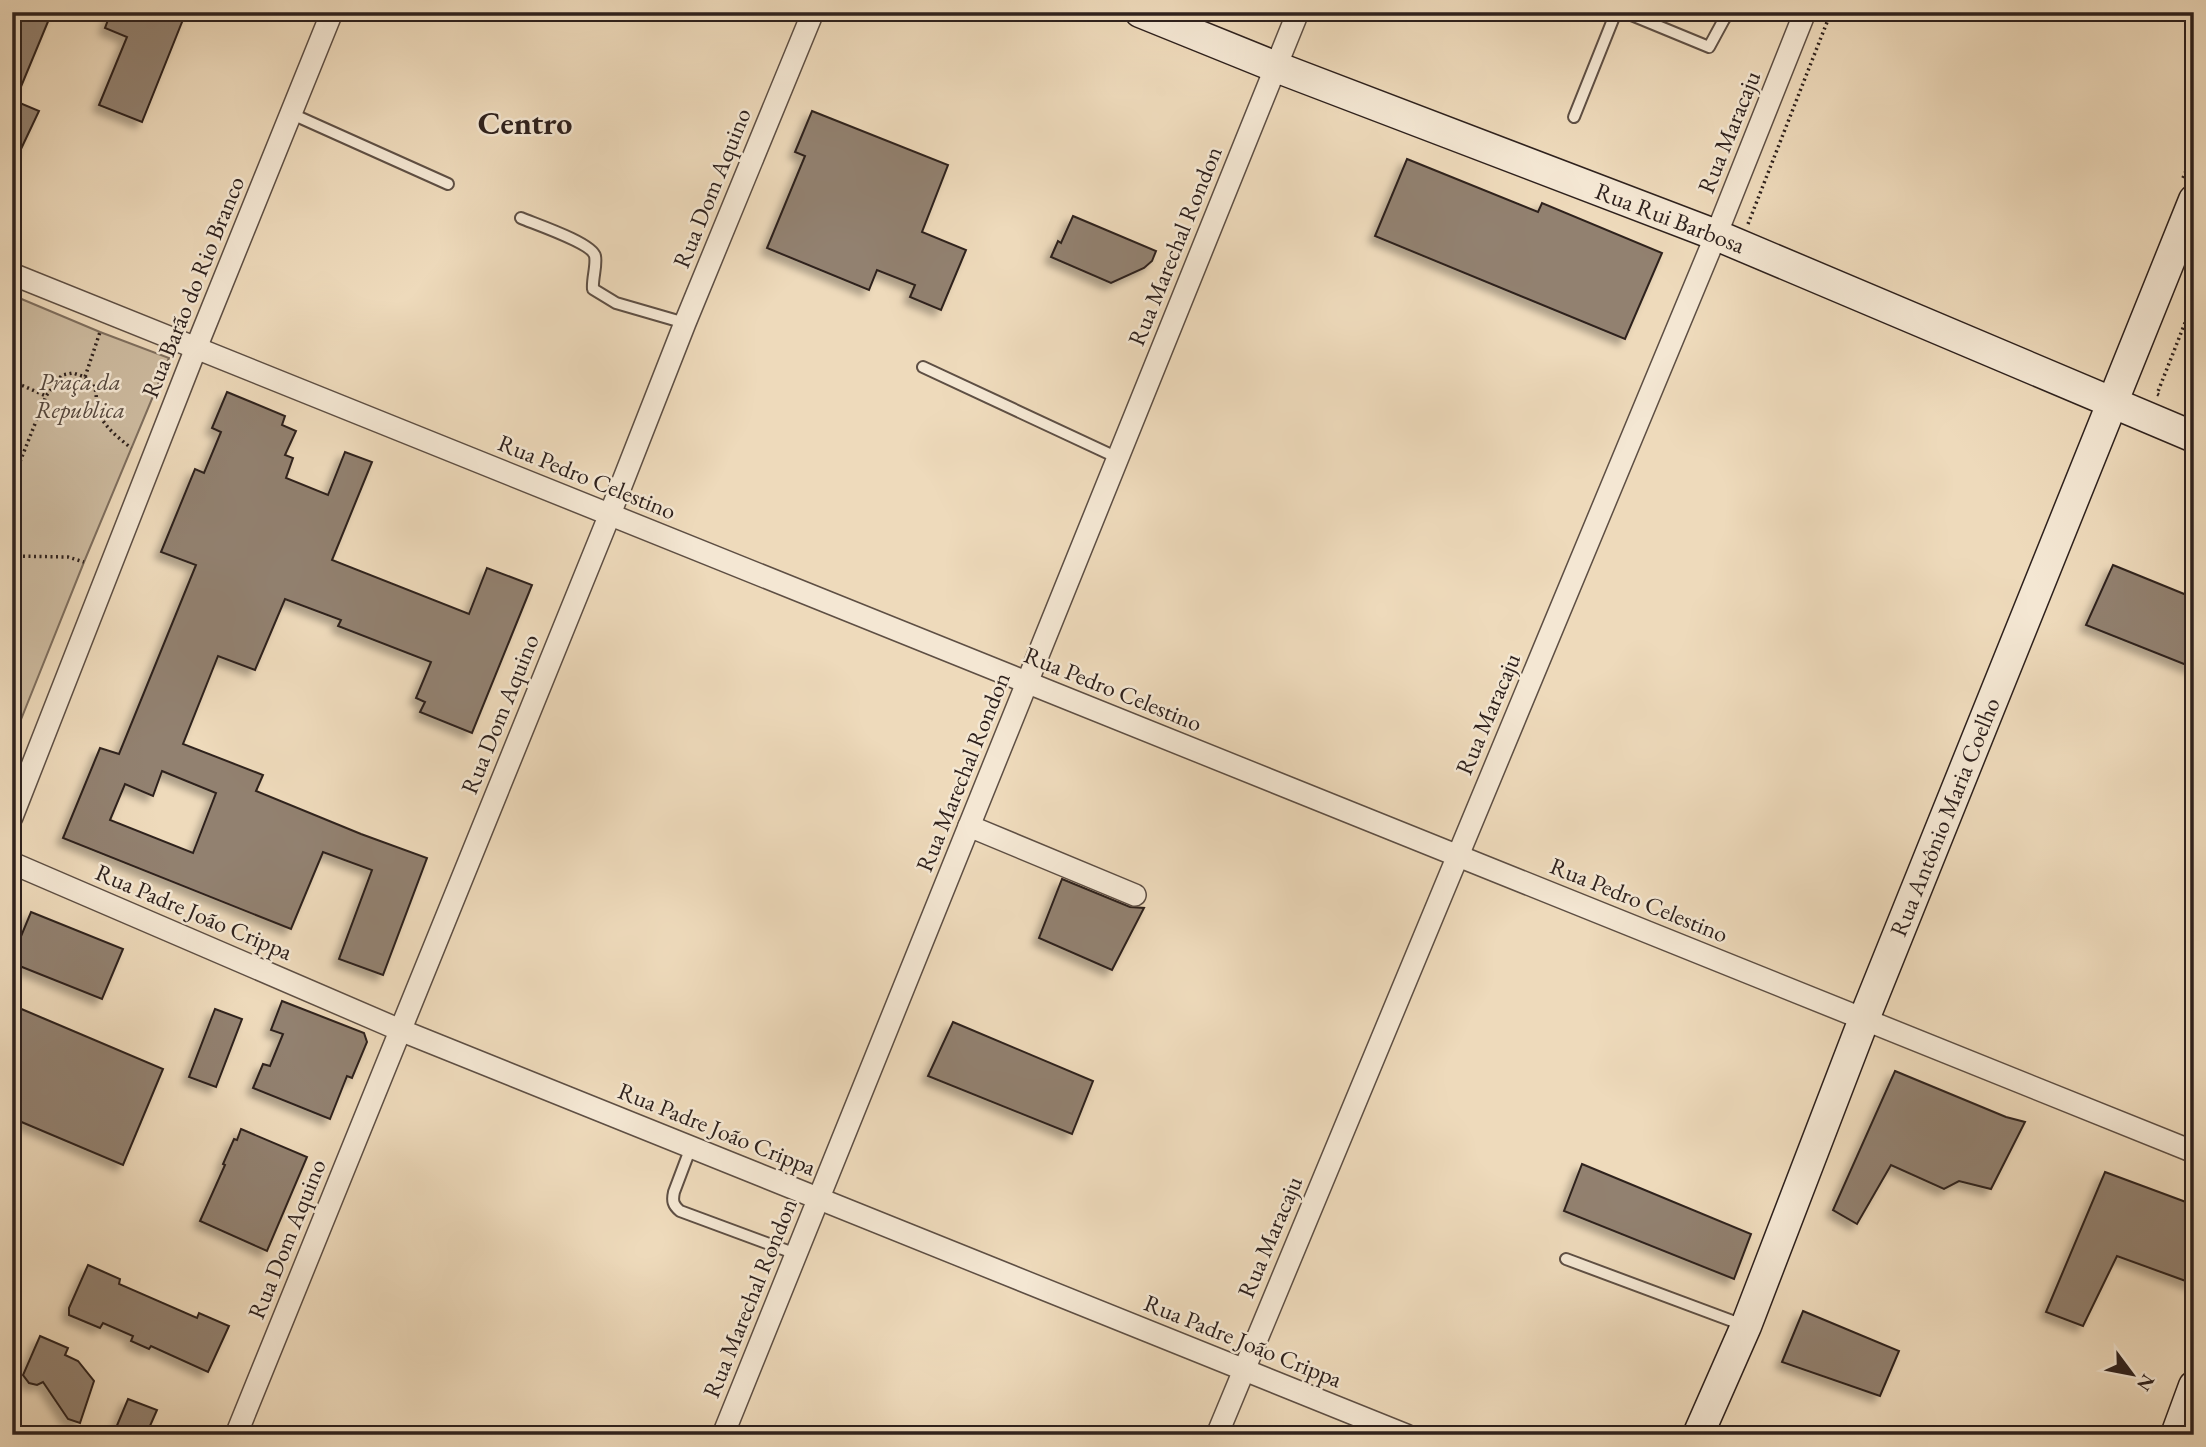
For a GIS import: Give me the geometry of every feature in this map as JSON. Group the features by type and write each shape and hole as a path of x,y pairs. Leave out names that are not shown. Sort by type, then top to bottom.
{"street":[{"name":"Rua Barão do Rio Branco","path":"12,817 196,348 332,12"},
{"name":"Rua Dom Aquino","path":"236,1435 813,12"},
{"name":"Rua Rui Barbosa","path":"1140,12 1276,67 1716,235 2194,437"},
{"name":"Rua Marechal Rondon","path":"723,1435 1298,12"},
{"name":"Rua Maracaju","path":"1217,1435 1716,235 1805,12"},
{"name":"Rua Antônio Maria Coelho","path":"1698,1435 1745,1326 1864,1019 2112,404 2186,194"},
{"name":"Rua Pedro Celestino","path":"12,274 2194,1152"},
{"path":"969,826 1135,895"},
{"name":"Rua Padre João Crippa","path":"12,863 400,1030 1406,1435"},
{"path":"2178,1433 2194,1386"}],"lane":[{"path":"1574,117 1616,12"},
{"path":"1624,12 1709,47 1727,15 1710,12"},
{"path":"292,114 448,184"},
{"path":"522,218 592,250 595,257 593,289 606,299 685,323"},
{"path":"923,367 1118,458"},
{"path":"691,1147 674,1192 676,1208 796,1254"},
{"path":"1566,1259 1745,1326"}],"path":[{"path":"1746,229 1831,12"},
{"path":"2186,194 2194,151"},
{"path":"2169,399 2157,394 2194,300"},
{"path":"85,377 100,332"},
{"path":"12,482 46,396 62,375 73,373 94,384 96,409 103,422 131,448"},
{"path":"12,381 46,396"},
{"path":"12,556 68,557 84,562"}],"green space":[{"name":"Praça da Republica","path":"12,295 169,358 12,742"}],"building":[{"path":"12,12 52,12 15,101 39,111 12,168"},
{"path":"111,12 186,12 142,122 99,105 127,37 105,28"},
{"path":"812,111 948,165 922,232 966,250 941,310 910,297 915,285 877,270 869,290 767,248 805,156 795,152"},
{"path":"1407,159 1538,212 1542,203 1662,253 1625,339 1375,236"},
{"path":"1073,216 1156,251 1152,261 1144,268 1111,283 1051,257 1058,241 1061,243"},
{"path":"227,392 285,416 282,425 296,431 285,455 293,458 286,478 328,495 345,452 372,462 332,560 469,614 487,568 532,585 472,733 420,712 425,702 416,698 431,662 338,626 341,620 285,599 255,670 218,656 183,744 263,775 256,791 427,858 383,975 339,959 372,870 323,852 291,929 63,838 100,748 119,754 196,565 161,552 195,469 204,473 221,432 212,428","holes":["162,771 216,793 193,853 110,820 125,784 153,796"]},
{"path":"2113,565 2194,598 2194,668 2086,625"},
{"path":"1062,879 1130,907 1144,908 1112,970 1039,938"},
{"path":"31,912 123,949 102,999 12,963"},
{"path":"282,1001 364,1033 367,1042 352,1078 347,1076 330,1119 253,1088 263,1064 270,1066 283,1034 271,1030"},
{"path":"12,1005 163,1069 123,1165 12,1118"},
{"path":"215,1009 242,1019 216,1087 189,1077"},
{"path":"953,1022 1093,1081 1072,1134 928,1076"},
{"path":"1895,1071 2006,1117 2025,1122 1991,1189 1959,1181 1944,1189 1891,1165 1857,1224 1833,1210"},
{"path":"241,1129 307,1157 267,1251 200,1221 234,1139 237,1140"},
{"path":"1582,1164 1751,1234 1734,1279 1564,1211"},
{"path":"2105,1172 2194,1205 2194,1284 2117,1256 2083,1326 2046,1312"},
{"path":"88,1265 120,1279 119,1284 197,1318 199,1313 229,1326 208,1372 151,1346 149,1349 131,1341 133,1336 103,1323 100,1328 69,1315 69,1308"},
{"path":"1803,1311 1899,1351 1880,1396 1782,1362"},
{"path":"40,1336 68,1348 65,1355 78,1361 94,1381 80,1423 68,1419 43,1382 37,1385 29,1383 23,1375"},
{"path":"128,1399 157,1410 146,1435 113,1435"}],"district":[{"name":"Centro","path":"525,123"}]}
